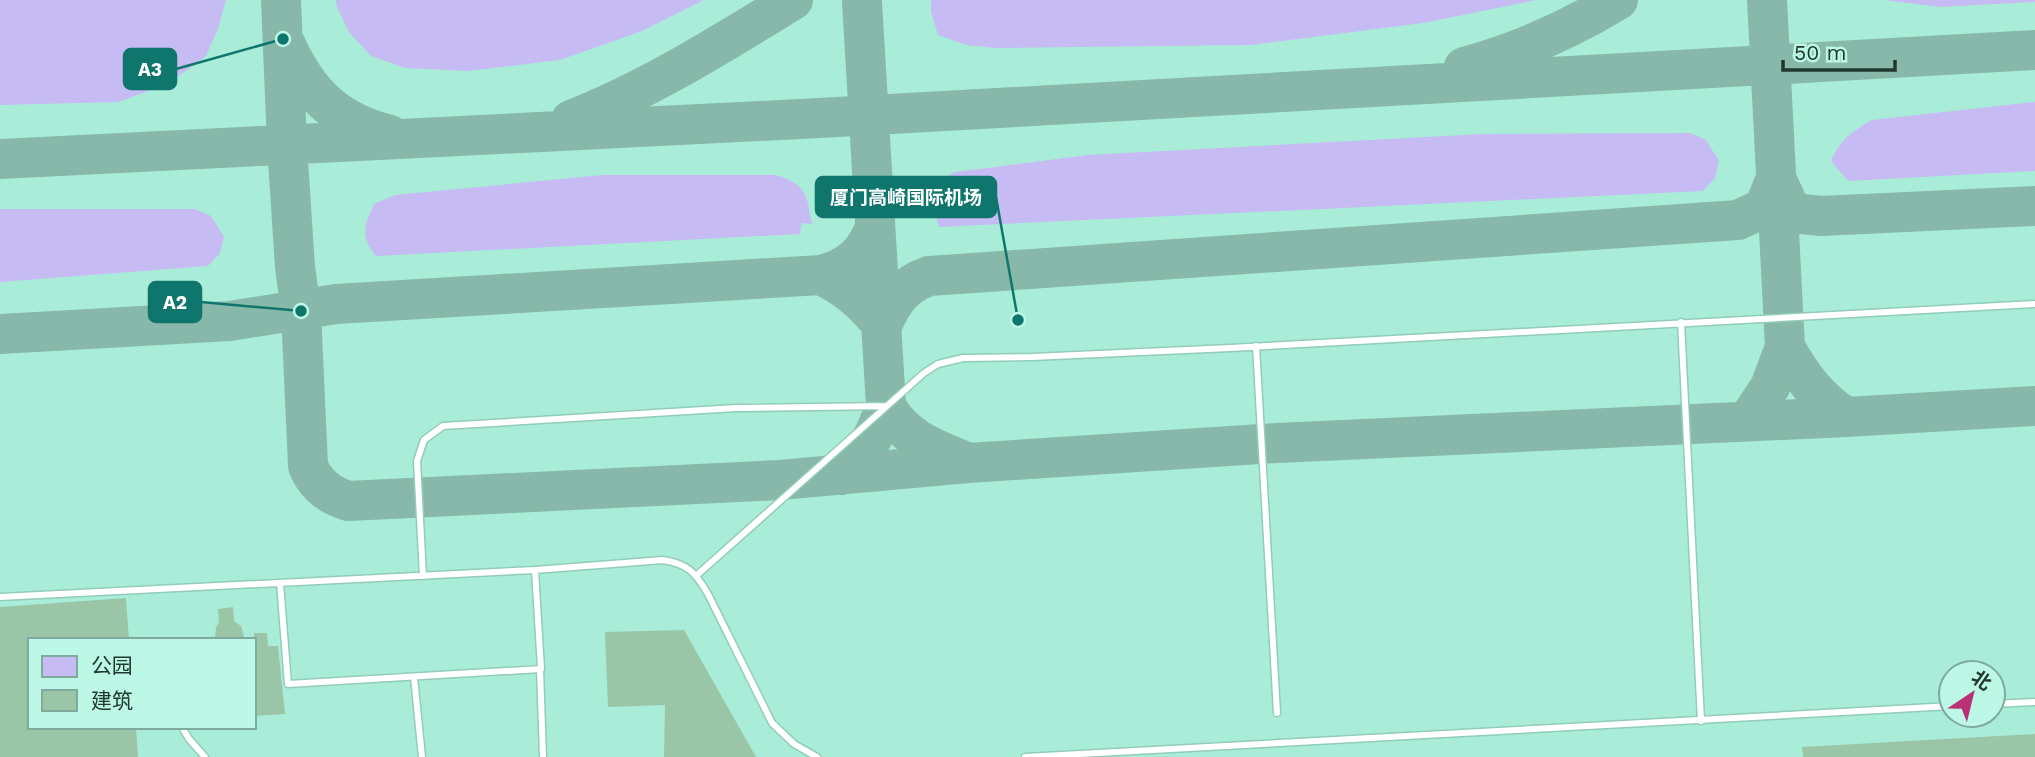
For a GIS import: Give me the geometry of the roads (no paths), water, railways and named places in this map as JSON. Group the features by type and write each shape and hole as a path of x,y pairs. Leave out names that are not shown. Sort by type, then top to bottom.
{"lane":[{"path":"697,575 924,373 939,364 963,358 1256,346 2035,304"},
{"path":"1681,322 1702,721"},
{"path":"1256,346 1277,713"},
{"path":"422,576 416,461 424,440 443,426 724,408 886,406"},
{"path":"0,597 535,570 663,560 679,562 697,575 708,594 772,723 794,744 817,757"},
{"path":"535,570 543,757"},
{"path":"280,583 288,684 540,669"},
{"path":"414,677 422,757"},
{"path":"2007,703 2035,702"},
{"path":"1025,757 1937,707"},
{"path":"183,729 188,739 205,757"}],"place":[{"name":"A3","path":"283,39"},
{"name":"A2","path":"301,311"},
{"name":"厦门高崎国际机场","path":"1018,320"}]}
